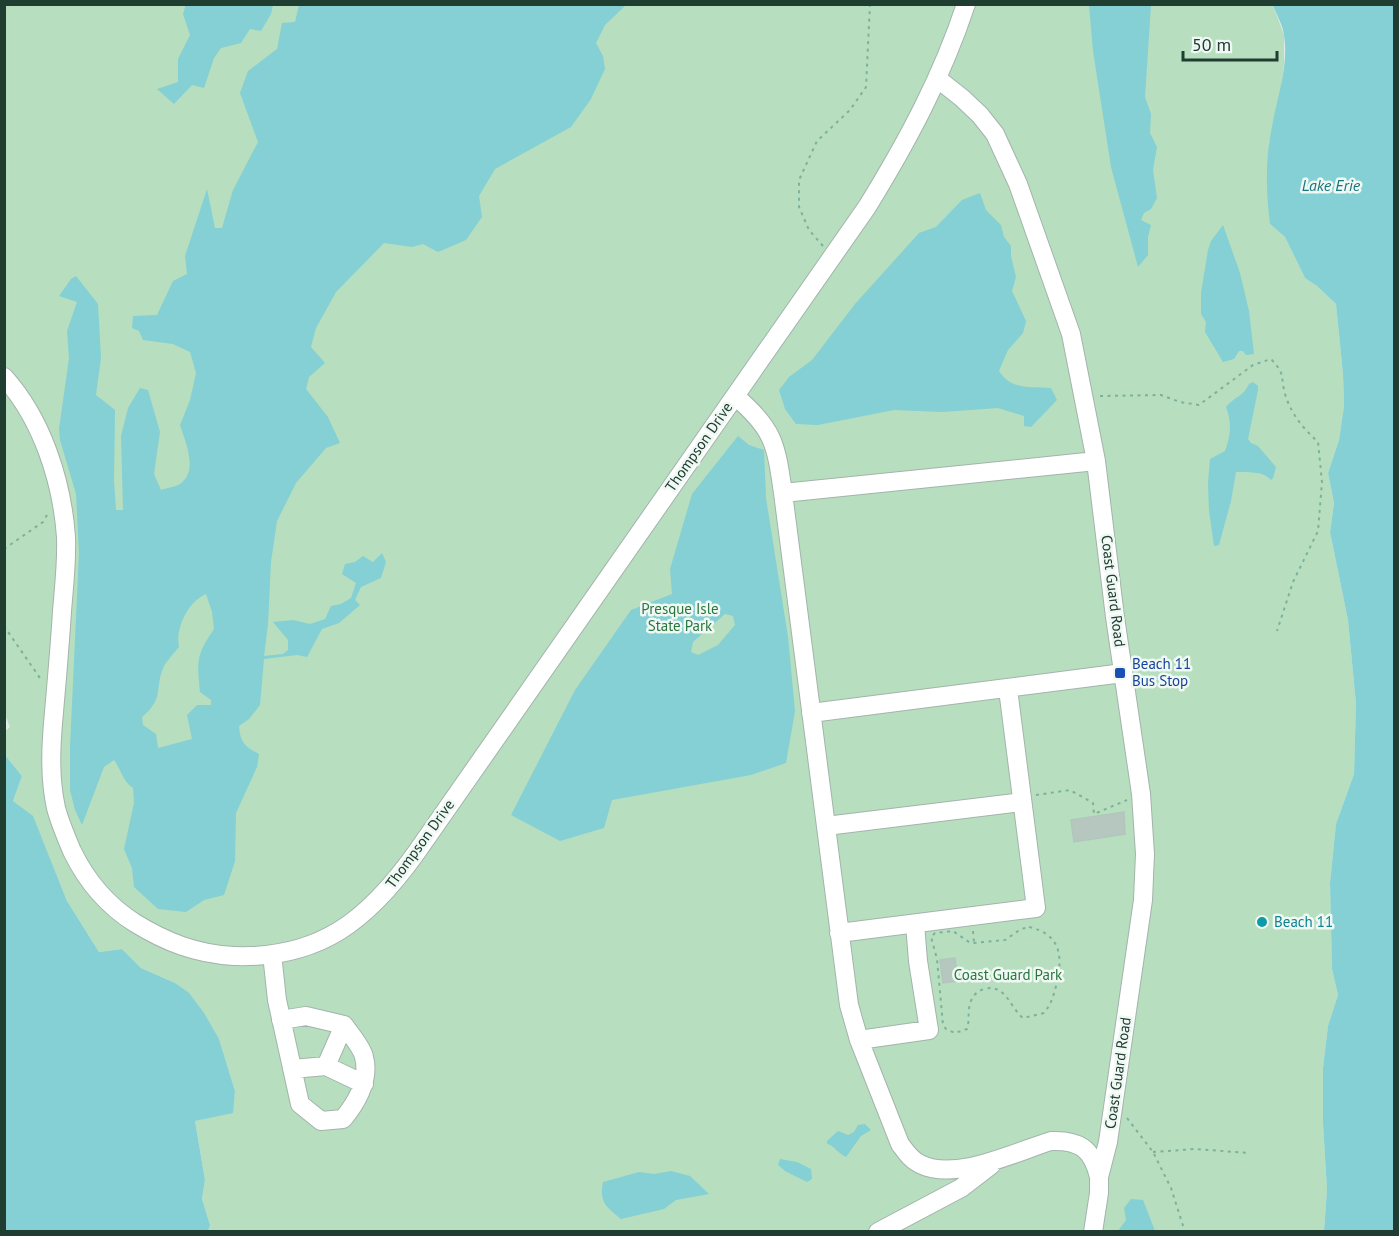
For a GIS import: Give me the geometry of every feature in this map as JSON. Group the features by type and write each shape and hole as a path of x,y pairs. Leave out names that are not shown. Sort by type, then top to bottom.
{"street":[{"name":"Thompson Drive","path":"4,377 26,407 44,442 51,460 64,513 65,569 53,729 52,779 62,827 77,861 88,879 110,904 126,917 175,945 226,956 272,954 304,947 338,932 370,909 399,877 735,396 895,162 938,79 966,4"},
{"name":"Coast Guard Road","path":"938,79 980,115 995,134 1018,184 1071,334 1096,461 1141,794 1145,854 1143,900 1108,1142 1099,1177 1093,1232"},
{"path":"735,396 767,428 775,444 849,1005 859,1041 900,1144 919,1164 934,1169 957,1170 1051,1141 1065,1140 1076,1143 1092,1156 1099,1177"},
{"path":"783,493 1096,461"},
{"path":"811,713 1123,673"},
{"path":"839,933 1036,908 1008,689"},
{"path":"826,826 1021,799"},
{"path":"859,1041 929,1030 919,970 915,924"},
{"path":"272,954 277,1000 281,1020 300,1104 321,1121 344,1119 355,1104 364,1084 364,1056 344,1025 306,1016 281,1020"},
{"path":"326,1066 344,1025"},
{"path":"292,1069 326,1066 364,1084"},
{"path":"878,1232 962,1188 1000,1158"}],"path":[{"path":"832,256 809,230 799,207 799,180 817,141 850,110 866,87 870,4"},
{"path":"1085,396 1161,395 1180,402 1198,405 1253,365 1270,359 1281,370 1286,395 1299,423 1318,442 1322,482 1318,531 1293,582 1277,631"},
{"path":"4,549 43,522 50,510"},
{"path":"4,626 43,683"},
{"path":"1021,799 1070,790 1093,803 1094,814 1141,794"},
{"path":"1029,927 1045,934 1060,954 1061,961 1052,1001 1044,1013 1029,1018 1019,1015 1003,993 988,988 978,992 972,998 967,1029 955,1033 943,1025 939,980 937,959 931,937 935,933 952,931 974,943 1005,940 1029,927"},
{"path":"1113,1099 1153,1152 1171,1188 1185,1232"},
{"path":"1153,1152 1195,1149 1248,1153"}],"green space":[{"name":"Presque Isle State Park","path":"5,5 1273,5 1284,35 1284,65 1269,143 1270,224 1285,237 1305,278 1336,304 1343,374 1344,406 1339,440 1328,473 1334,503 1330,532 1348,620 1356,704 1354,774 1336,824 1330,883 1332,969 1338,995 1328,1026 1323,1068 1323,1123 1327,1190 1324,1231 208,1231 210,1225 202,1199 205,1180 195,1121 232,1112 235,1091 219,1039 175,983 141,968 122,949 99,952 67,901 33,817 13,801 22,776 5,755 4,732 10,727 4,712"}],"water":[{"path":"186,4 273,5 271,14 261,31 250,29 241,43 221,48 214,58 204,88 192,85 174,104 157,89 178,82 178,59 190,35 183,14"},
{"path":"299,5 626,5 605,25 596,43 603,56 605,69 591,99 571,127 495,169 479,196 482,217 466,240 438,252 423,244 412,247 384,243 336,292 316,328 311,347 325,363 309,377 306,389 328,417 340,443 326,448 296,483 277,521 271,562 264,656 283,654 288,650 288,640 273,622 293,620 310,624 325,619 331,606 341,604 351,598 356,583 342,574 345,564 355,562 363,556 373,562 382,553 386,562 381,578 361,587 355,600 360,605 339,623 322,629 307,657 297,655 264,659 260,705 249,719 239,726 244,743 259,754 257,767 236,813 235,861 224,895 204,900 186,912 158,909 134,887 132,868 124,849 134,803 133,788 124,779 114,760 104,767 82,825 70,790 79,553 76,494 60,440 59,429 69,358 67,331 77,302 59,296 71,279 76,276 98,304 101,358 96,395 115,410 116,510 123,510 121,436 128,408 140,388 148,390 160,432 154,474 161,490 180,484 189,472 190,464 180,425 190,400 196,373 190,352 173,344 143,340 139,331 132,328 133,316 157,315 173,281 187,274 185,256 207,189 215,228 222,228 233,190 258,142 240,93 248,71 277,49 282,23 295,22","holes":["206,594 212,612 214,629 201,652 198,665 200,692 211,700 211,705 197,705 187,715 192,739 158,748 156,734 143,725 142,717 154,704 164,666 179,647 179,632 188,609"]},
{"path":"1089,5 1151,5 1145,97 1151,114 1150,133 1157,147 1153,170 1157,198 1141,220 1151,225 1148,255 1138,267 1111,167 1093,51"},
{"name":"Lake Erie","path":"1273,5 1394,5 1394,1231 1324,1231 1327,1190 1323,1123 1323,1068 1328,1026 1338,995 1332,969 1330,883 1336,824 1354,774 1356,704 1348,620 1330,532 1334,503 1328,473 1339,440 1344,406 1343,374 1336,304 1305,278 1285,237 1270,224 1267,188 1268,151 1285,58 1284,35"},
{"path":"980,193 986,210 1001,225 1004,237 1011,246 1016,277 1012,291 1026,321 1023,333 1008,350 999,371 1016,385 1051,388 1057,400 1031,427 1024,426 1024,416 998,408 942,412 894,410 818,425 796,424 785,409 779,390 789,377 812,360 855,304 919,233 936,227 962,200"},
{"path":"1223,225 1240,273 1249,311 1254,354 1246,355 1243,351 1239,351 1234,359 1223,362 1205,332 1206,322 1201,314 1201,293 1208,250 1211,241"},
{"path":"1253,382 1258,386 1258,390 1248,439 1258,446 1276,467 1271,480 1259,473 1236,472 1219,545 1214,546 1209,511 1210,459 1225,451 1227,445 1230,424 1226,407"},
{"path":"738,436 749,445 764,450 766,498 788,637 795,711 786,763 751,775 612,800 604,828 560,841 511,815 575,690 631,610 672,594 670,569 692,494","holes":["725,614 733,616 735,625 718,645 698,655 691,652 693,642"]},
{"path":"5,755 22,776 13,801 33,816 67,901 99,952 122,949 141,968 175,983 189,993 219,1039 235,1091 233,1113 195,1121 205,1180 202,1199 210,1225 208,1231 5,1231"},
{"path":"865,1124 871,1130 861,1136 846,1157 827,1144 827,1141 838,1131 848,1135 854,1132 858,1125"},
{"path":"780,1159 797,1162 811,1169 812,1179 807,1182 785,1171 778,1165"},
{"path":"671,1171 690,1176 709,1194 676,1200 664,1209 621,1219 605,1204 602,1195 603,1182 639,1172 654,1174"},
{"path":"1131,1199 1143,1200 1155,1231 1118,1231 1126,1220 1124,1208"}],"building":[{"path":"1124,812 1125,834 1074,842 1071,820"},
{"path":"955,958 958,981 943,983 940,960"}],"place":[{"name":"Beach 11 Bus Stop","path":"1120,673"},
{"name":"Beach 11","path":"1262,922"}],"park label":[{"name":"Coast Guard Park","path":"1008,975"}]}
